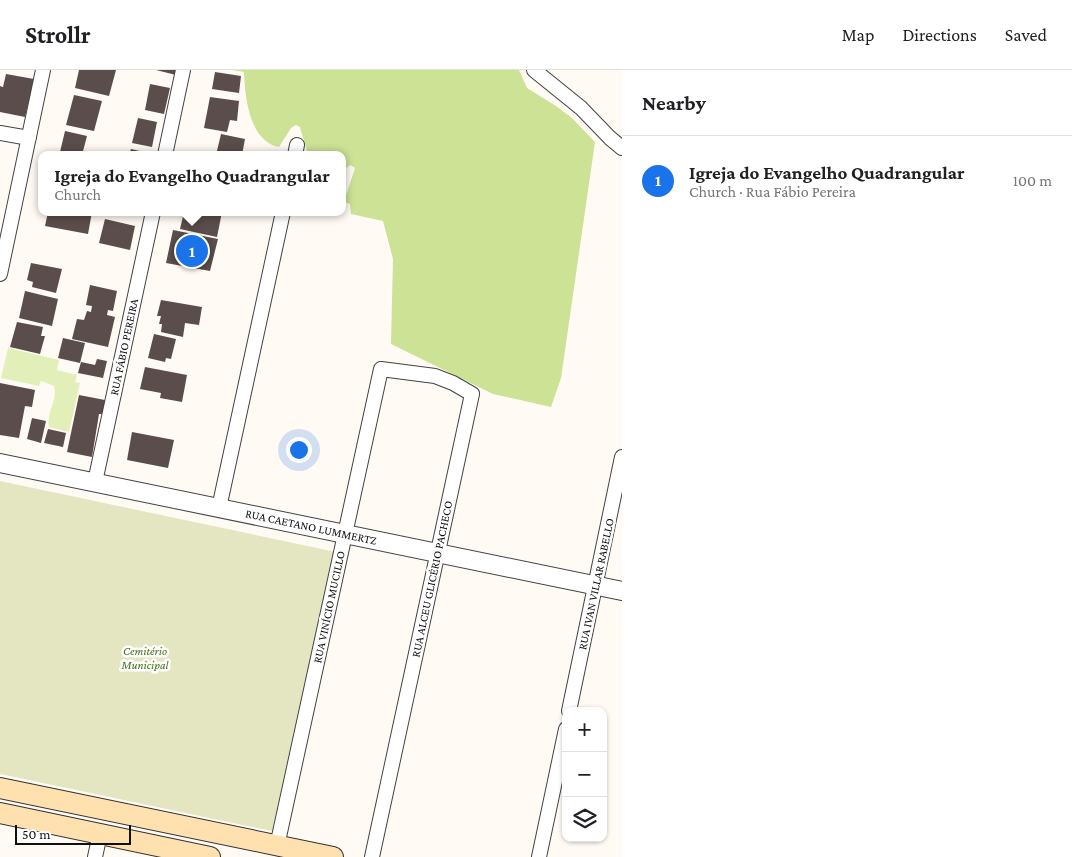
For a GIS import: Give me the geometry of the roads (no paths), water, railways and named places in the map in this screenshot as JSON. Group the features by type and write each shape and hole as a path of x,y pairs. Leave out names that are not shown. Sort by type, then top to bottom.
{"main road":[{"path":"0,788 333,857"},
{"path":"0,814 210,857"}],"street":[{"path":"0,274 44,70"},
{"path":"166,151 183,70"},
{"path":"534,70 581,108 622,148"},
{"path":"0,133 29,138"},
{"name":"RUA FÁBIO PEREIRA","path":"95,482 151,216"},
{"path":"219,508 282,216"},
{"name":"RUA VINÍCIO MUCILLO","path":"277,846 381,368"},
{"name":"RUA ALCEU GLICÉRIO PACHECO","path":"372,857 472,394 453,383 435,376 381,368"},
{"name":"RUA IVAN VILLAR RABELLO","path":"571,707 622,457"},
{"name":"RUA CAETANO LUMMERTZ","path":"0,463 622,591"},
{"path":"539,857 562,748"},
{"path":"95,857 100,834"}],"place":[{"name":"Igreja do Evangelho Quadrangular","path":"192,251"}],"park label":[{"name":"Cemitério Municipal","path":"145,658"}]}
